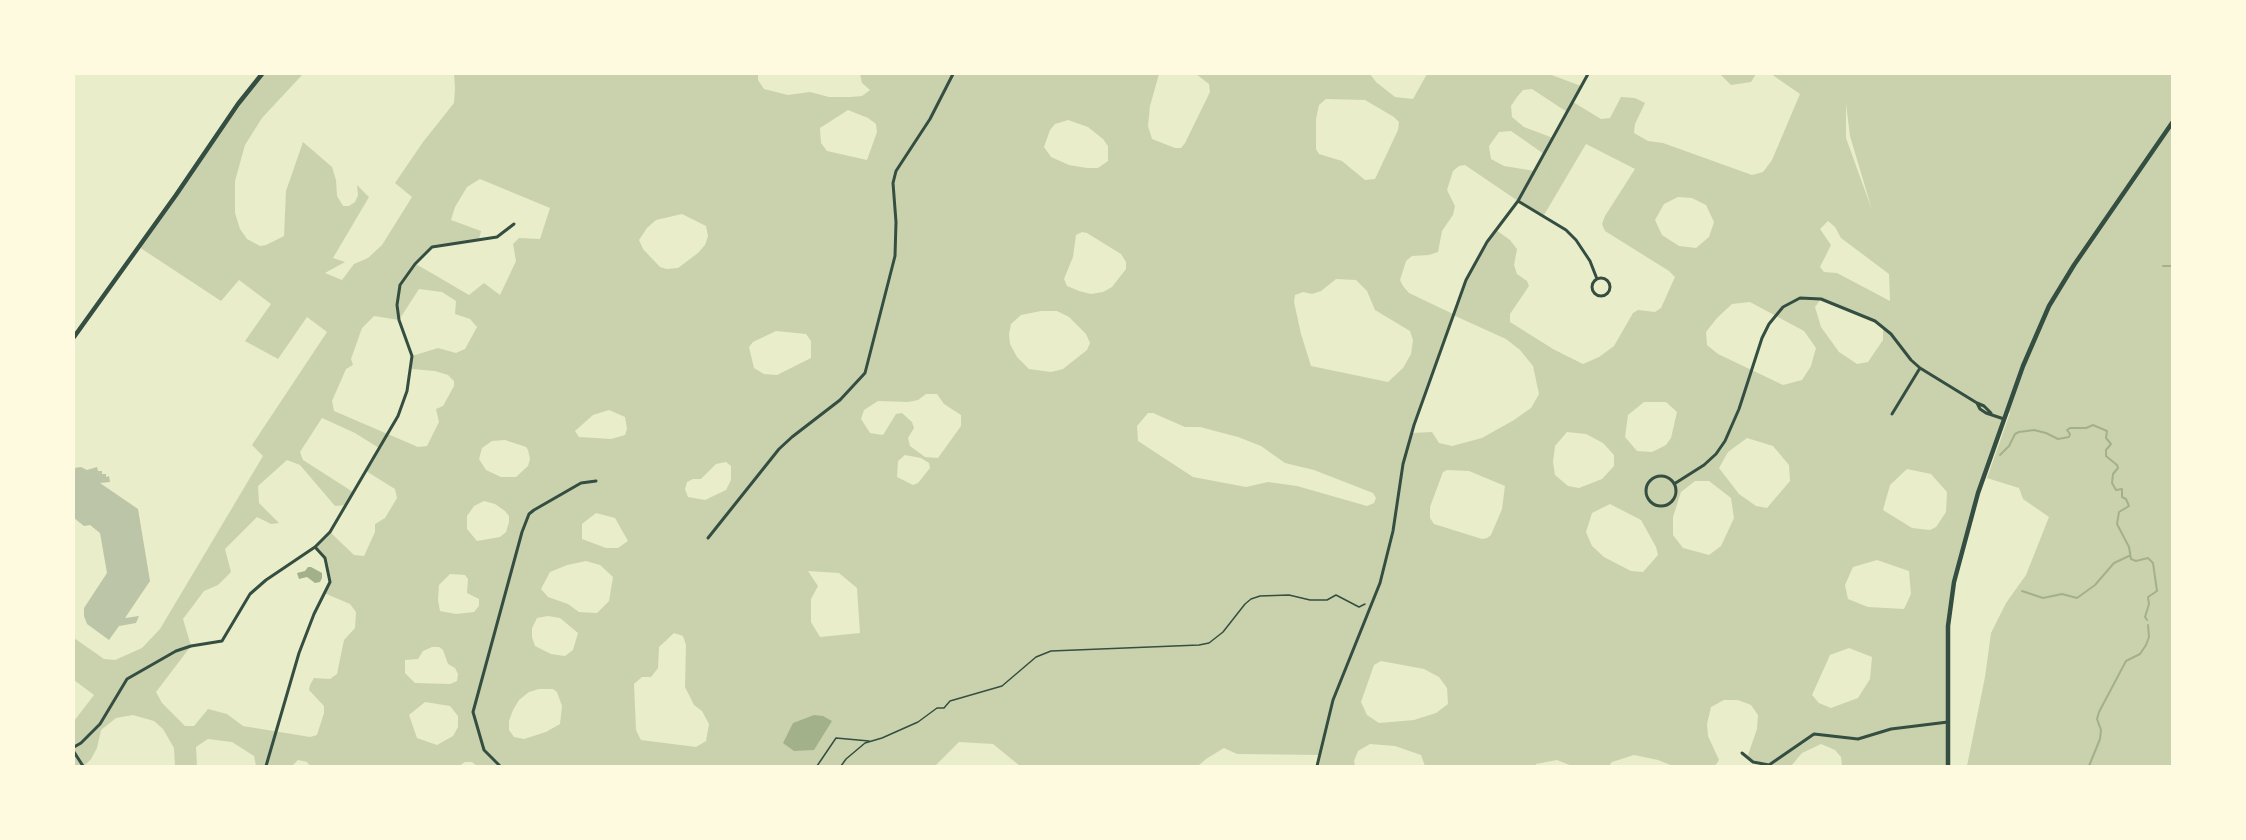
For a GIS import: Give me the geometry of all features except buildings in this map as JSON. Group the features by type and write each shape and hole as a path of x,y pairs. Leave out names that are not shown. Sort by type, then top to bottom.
{"main road":[{"path":"74,337 238,104 262,74"},
{"path":"1948,766 1948,626 1954,582 1978,493 2037,332 2060,286 2172,123"}],"street":[{"path":"708,538 779,449 840,400 865,373 895,256 896,222 892,183 896,171 930,119 953,74"},
{"path":"1317,766 1332,700 1380,583 1393,531 1403,465 1414,425 1466,280 1487,242 1518,201 1588,74"},
{"path":"1518,201 1566,230 1590,261 1598,279"},
{"path":"74,747 100,724 127,679 176,651 222,641 250,594 266,580 315,547 330,532 398,416 407,391 412,369 412,356 399,320 400,285 415,264 432,247 497,237 514,224"},
{"path":"1598,279 1604,279 1609,285 1609,291 1604,295 1598,296 1593,291 1593,284 1598,279"},
{"path":"1674,483 1704,465 1725,441 1766,331 1775,315 1800,298 1821,299 1875,321 1891,334 1920,369 2004,419"},
{"path":"1892,414 1920,369"},
{"path":"1664,477 1674,483 1676,495 1669,504 1658,506 1648,499 1647,488 1653,479 1664,477"},
{"path":"500,766 484,750 473,712 522,532 529,514 534,510 581,483 596,481"},
{"path":"266,766 299,653 314,614 330,582 325,558 315,547"},
{"path":"1742,753 1753,762 1770,764 1814,734 1858,739 1891,729 1948,722"},
{"path":"74,752 83,766"}],"path":[{"path":"841,766 857,748 918,722 937,708 944,708 951,701 1002,686 1036,657 1051,651 1209,643 1222,632 1245,604 1260,596 1289,595 1310,600 1327,600 1336,596 1359,607 1372,603"},
{"path":"817,766 836,738 870,741"}],"shaded area":[{"path":"262,74 303,74 262,118 245,145 235,181 235,213 240,229 247,239 260,246 284,236 286,191 303,142 332,167 337,196 343,206 349,206 355,202 358,195 357,185 369,197 333,258 345,262 325,273 342,280 354,264 368,258 382,245 412,197 395,183 423,142 454,103 454,74 758,74 758,80 764,89 788,95 810,92 829,97 850,97 862,96 870,90 862,83 860,74 1159,74 1150,106 1148,126 1152,139 1181,148 1210,92 1209,84 1196,74 1370,74 1376,82 1395,97 1413,99 1427,74 1549,74 1581,86 1573,102 1601,119 1610,118 1621,97 1635,98 1645,103 1635,124 1634,133 1648,141 1663,143 1752,175 1763,172 1772,160 1800,94 1771,74 2172,74 2172,766 1967,766 1985,677 1991,633 2006,603 2026,575 2049,517 2023,499 2019,488 1987,478 2010,413 2008,410 1978,493 1954,582 1948,626 1948,766 1842,766 1841,757 1835,750 1821,744 1802,753 1791,766 1763,766 1751,760 1748,755 1757,729 1758,715 1751,705 1738,700 1724,700 1711,707 1707,724 1708,736 1719,760 1715,766 1673,766 1634,755 1612,762 1609,766 1572,766 1557,760 1535,766 1425,766 1421,755 1395,746 1370,744 1358,751 1354,761 1355,766 1317,766 1319,755 1237,754 1224,748 1198,766 1020,766 993,744 959,742 935,766 477,766 472,762 465,762 459,766 310,766 307,762 298,760 292,766 256,766 254,756 232,742 208,739 196,747 197,766 175,766 174,748 163,729 154,721 133,715 116,718 101,730 97,748 91,759 84,766 74,766 74,721 94,695 74,680 74,638 104,659 115,660 142,648 160,629 263,456 252,445 327,332 307,317 278,359 245,341 271,304 239,280 221,301 139,247","holes":["1532,89 1567,112 1553,138 1524,127 1512,117 1511,106 1523,90","1326,99 1365,100 1399,122 1398,130 1375,179 1365,180 1342,161 1319,154 1316,149 1316,119 1319,105","1846,104 1850,136 1872,210 1846,138","848,110 876,124 877,132 867,160 827,151 821,143 820,128","1068,120 1088,127 1108,146 1108,161 1098,168 1069,165 1051,157 1044,147 1050,130 1055,124","1511,131 1544,154 1535,171 1504,166 1491,159 1489,146 1499,132","1586,144 1635,169 1602,224 1605,231 1675,277 1661,308 1655,312 1638,310 1633,313 1614,346 1599,357 1583,364 1553,349 1510,322 1510,314 1529,286 1527,281 1517,274 1514,265 1517,249 1510,240 1496,230 1466,280 1453,314 1409,293 1400,280 1406,261 1412,256 1438,252 1442,231 1453,215 1455,206 1447,190 1453,171 1465,165 1518,201 1544,215","480,179 550,208 540,239 519,238 513,244 516,261 500,295 484,283 469,295 416,264 432,247 479,239 481,231 451,220 455,207 467,187","1678,197 1692,198 1706,205 1714,222 1709,237 1696,248 1679,246 1662,235 1655,220 1664,204","682,214 706,226 708,236 705,245 678,268 660,267 643,249 639,240 656,220","1828,221 1835,227 1841,238 1889,274 1890,301 1837,273 1824,272 1820,267 1831,245 1820,229","1082,232 1121,254 1126,262 1126,269 1112,287 1103,292 1091,294 1067,286 1064,279 1073,257 1076,235","1336,279 1356,280 1367,291 1375,310 1410,331 1413,340 1411,354 1403,368 1388,382 1311,366 1294,302 1295,295 1321,291","419,289 442,292 456,301 455,314 470,319 477,327 465,349 456,353 438,348 412,356 412,369 435,371 448,375 454,381 454,386 443,406 436,409 439,422 427,446 418,447 334,411 332,401 346,369 353,365 351,359 362,328 374,316 399,320","1821,299 1875,321 1883,327 1883,340 1868,362 1857,364 1839,352 1821,327 1815,307","1750,302 1804,331 1816,348 1811,366 1802,380 1783,385 1718,354 1707,345 1706,332 1717,318 1732,304","1041,311 1057,311 1069,317 1086,334 1090,343 1087,350 1063,369 1051,372 1029,369 1017,357 1010,344 1011,324 1021,315","1453,315 1506,339 1520,350 1533,366 1539,394 1531,408 1514,420 1482,438 1452,446 1439,443 1432,432 1412,433","776,331 806,334 811,341 811,358 777,375 764,374 754,368 749,347 753,342","926,394 937,394 944,404 961,415 961,426 938,458 925,457 910,446 908,438 914,428 912,422 902,413 896,414 883,435 870,433 861,419 864,410 878,401 908,402 918,400","1644,402 1666,402 1677,412 1671,438 1666,445 1652,452 1637,451 1625,437 1628,415","609,410 625,417 627,429 625,435 611,439 579,437 575,431 593,415","1148,413 1153,413 1185,427 1200,427 1238,437 1261,446 1285,463 1314,470 1373,493 1376,498 1374,503 1367,506 1297,486 1268,482 1246,487 1193,477 1138,441 1137,426","322,418 355,433 379,448 366,471 395,489 397,498 385,518 375,524 375,532 364,556 354,555 330,532 315,547 325,558 330,582 324,593 350,604 356,612 355,628 344,640 337,674 330,679 314,678 310,685 309,690 324,706 317,735 310,737 243,726 227,714 208,709 194,726 185,726 162,703 156,692 191,646 183,619 204,591 218,585 231,572 225,549 257,517 271,524 279,523 259,503 258,486 287,460 300,465 335,506 346,505 353,492 303,460 300,452","1567,432 1586,434 1603,443 1614,455 1614,466 1602,479 1579,488 1568,486 1555,475 1553,462 1555,446","1747,438 1773,446 1789,465 1790,481 1767,508 1756,506 1739,494 1719,468 1728,452","505,440 526,447 530,459 528,466 516,477 501,477 486,470 479,459 482,448 492,441","905,455 921,458 929,463 930,468 918,483 913,485 897,477 898,461","726,462 731,466 731,480 726,490 705,500 688,497 685,489 687,482 701,479 716,464","1907,469 1931,474 1947,492 1946,512 1936,527 1930,530 1912,528 1883,510 1890,485","1447,470 1469,471 1505,486 1502,509 1491,535 1482,539 1434,524 1430,518 1430,507 1443,472","1695,481 1709,481 1731,498 1734,518 1721,546 1709,555 1683,548 1673,535 1673,517 1681,492","484,501 495,504 505,511 509,516 509,522 506,532 500,537 477,541 467,529 467,516 474,506","1610,504 1641,520 1658,555 1643,572 1631,571 1604,557 1592,546 1586,532 1592,513","596,513 615,518 628,541 618,548 606,548 582,539 582,524","1877,560 1909,571 1911,594 1904,609 1868,607 1848,599 1845,585 1853,567","586,561 600,565 613,577 609,601 597,613 579,612 568,604 548,597 541,589 550,572","808,571 839,573 857,588 860,633 820,637 811,622 811,599 818,586","450,574 465,575 468,579 467,593 479,599 479,606 474,612 456,614 440,611 439,585","548,616 560,618 578,633 573,650 565,656 551,654 535,646 532,628 537,618","674,633 683,636 686,645 685,687 694,705 702,711 709,724 706,741 696,747 641,740 636,730 634,684 642,677 651,677 658,668 659,647","432,647 439,647 443,650 448,664 455,668 458,674 457,681 450,684 415,683 405,673 405,660 418,659 423,651","1849,648 1872,657 1870,679 1858,698 1831,708 1819,703 1812,695 1830,655","1381,661 1424,669 1439,677 1447,688 1448,704 1436,713 1414,720 1379,723 1367,715 1361,702 1374,665","539,689 553,689 557,692 562,706 560,724 546,732 524,739 514,737 509,730 509,721 519,700 529,692","425,702 450,706 458,716 458,727 453,736 437,745 417,738 409,715"]},
{"path":"1720,74 1756,74 1751,82 1731,85"},
{"path":"308,567 322,573 320,582 315,583 307,577 299,579 297,573 305,571"},
{"path":"814,715 823,716 832,721 814,750 794,751 783,743 793,723"}],"waterway":[{"path":"2163,266 2172,266"},
{"path":"2000,455 2009,446 2015,434 2019,432 2034,430 2058,439 2069,437 2067,430 2070,428 2086,428 2093,425 2107,431 2106,438 2111,444 2106,450 2106,456 2118,468 2113,474 2112,483 2116,490 2122,489 2122,497 2126,499 2129,506 2119,512 2117,524 2129,547 2131,559 2136,561 2148,558 2153,563 2157,591 2148,597 2149,604 2145,617 2147,620"},
{"path":"2022,591 2043,598 2062,594 2077,598 2095,585 2114,563 2129,556"},
{"path":"2089,766 2100,739 2101,730 2097,719 2099,712 2126,661 2140,654 2146,645 2149,637 2148,625"}]}
